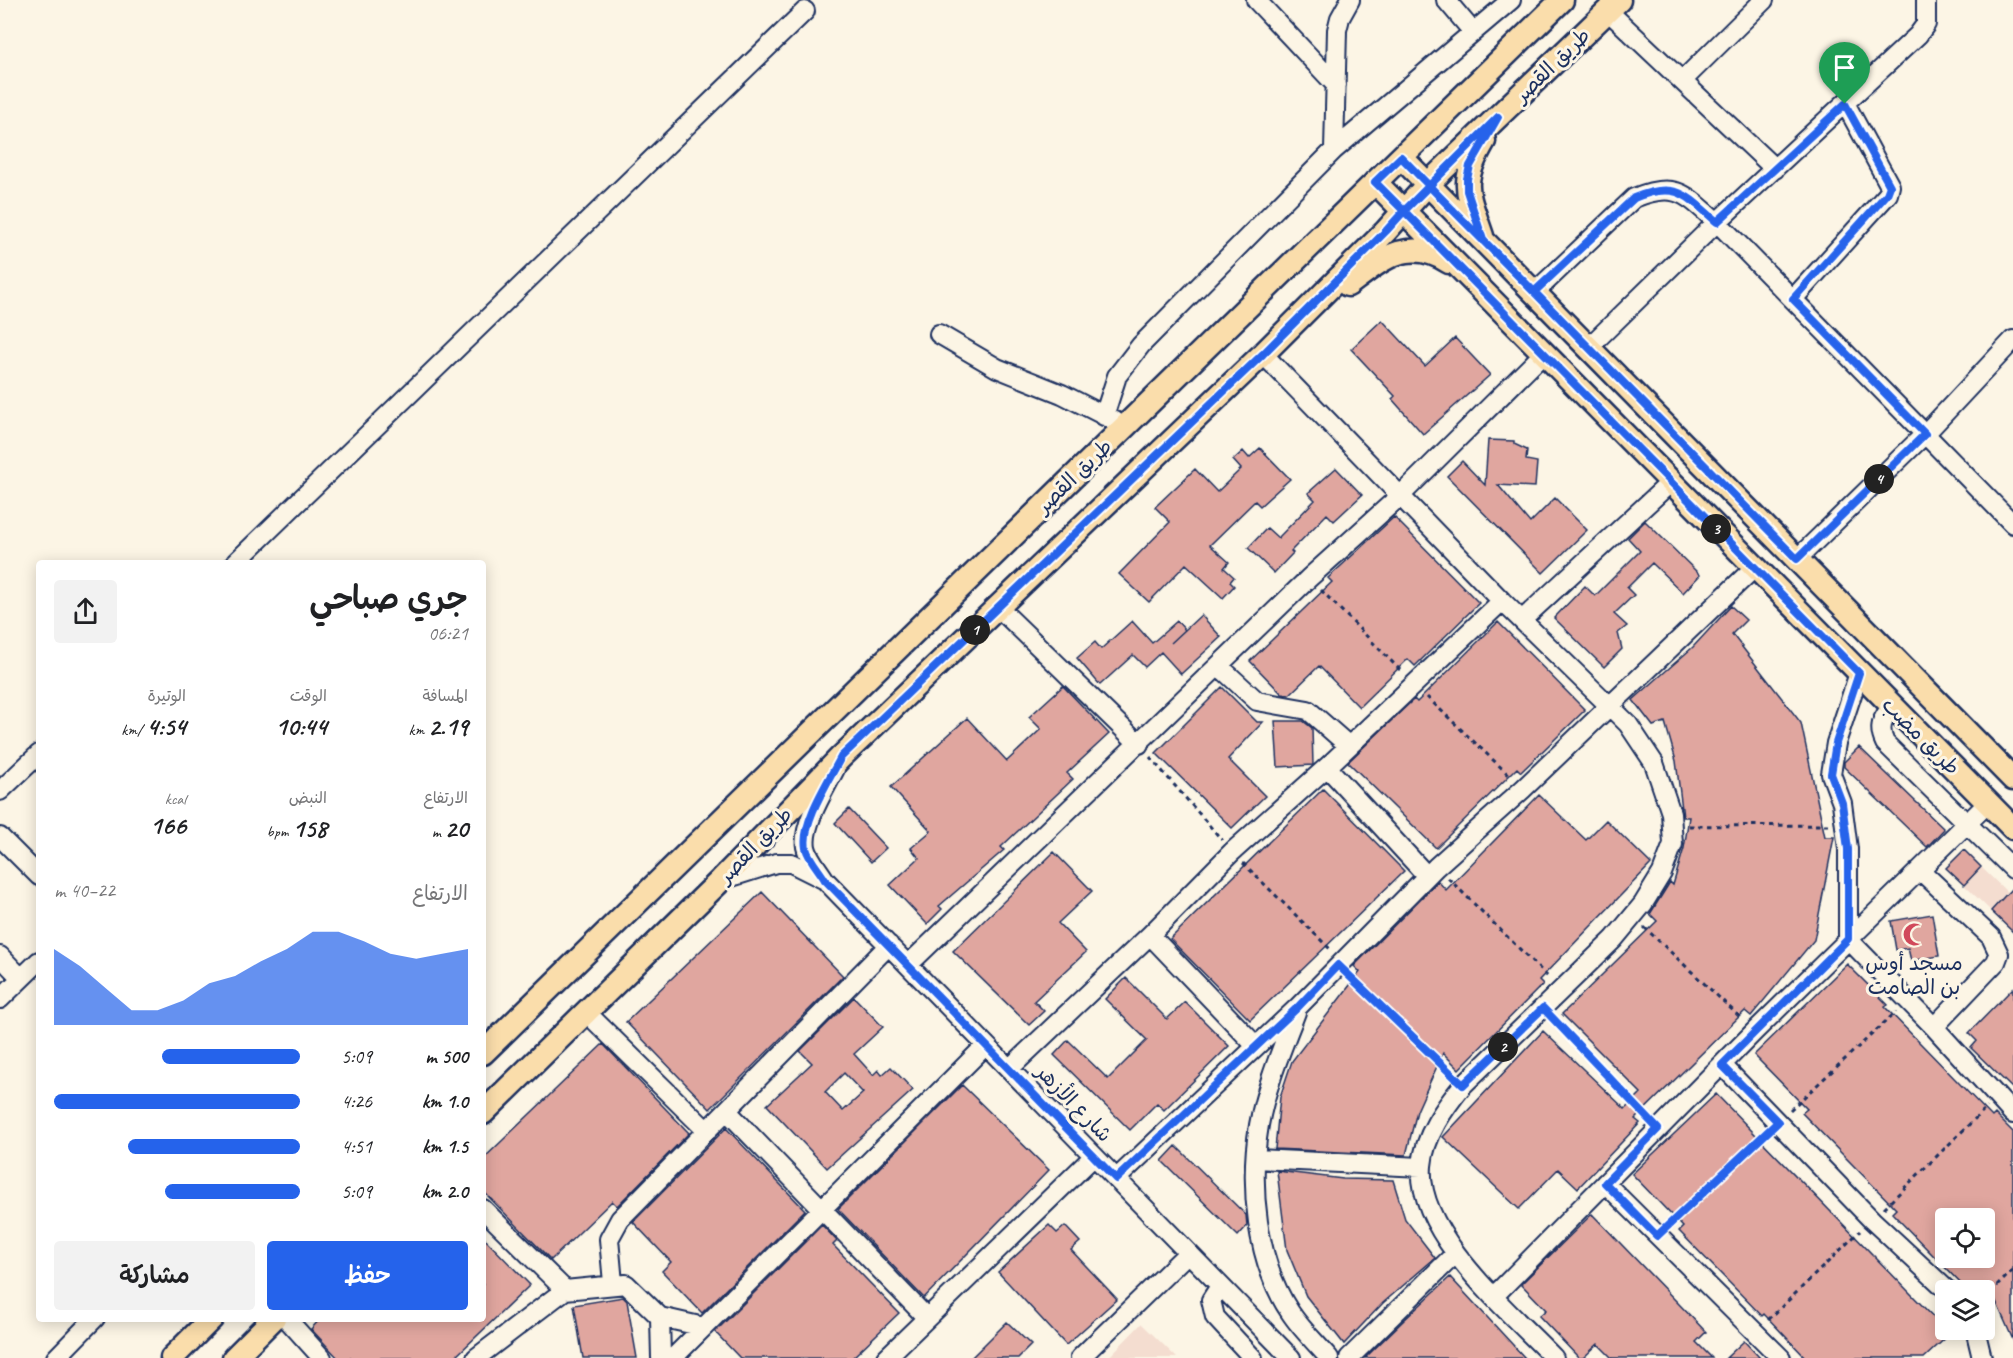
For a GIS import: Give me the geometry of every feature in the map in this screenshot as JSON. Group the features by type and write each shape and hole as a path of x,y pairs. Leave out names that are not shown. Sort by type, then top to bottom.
{"main road":[{"name":"طريق القصر","path":"486,1050 1562,0"},
{"name":"طريق القصر","path":"486,1110 721,880 841,757 1263,354 1428,184 1614,5"},
{"path":"1483,240 1467,191 1467,179 1470,166 1498,117"},
{"name":"طريق مضب","path":"1401,157 2010,772"},
{"name":"طريق مضب","path":"1375,182 2010,825"},
{"path":"1291,326 1382,259 1400,250 1420,250 1441,256 1462,270"},
{"path":"172,1358 208,1322"},
{"path":"234,1358 270,1322"}],"street":[{"path":"1256,0 1336,85"},
{"path":"1334,150 1337,30 1340,18 1350,0"},
{"path":"1446,0 1473,32"},
{"path":"1104,416 1117,376 1142,345 1334,150 1511,0"},
{"path":"1682,81 1764,0"},
{"path":"1589,348 1717,222 1918,35 1926,24 1926,0"},
{"path":"1614,5 1682,81 1775,169"},
{"path":"238,560 805,11"},
{"path":"1793,299 1887,194 1890,186 1845,104"},
{"path":"1534,292 1634,198 1643,194 1664,191 1684,193 1717,222 2013,524"},
{"path":"939,334 997,368 1062,393 1125,426"},
{"path":"1797,559 1925,434 2013,340"},
{"path":"908,965 1309,579 1401,495 1544,353"},
{"path":"1263,354 1502,600 1628,724 1654,763 1671,813 1673,844 1662,873 1643,904 1614,939 1463,1085 1451,1100 1428,1140 1421,1167 1427,1202 1455,1254 1554,1358"},
{"path":"1522,620 1671,482"},
{"path":"1116,1179 1298,1007 1431,871 1523,789 1754,568"},
{"path":"1009,1069 1150,935 1232,852 1327,767 1502,600"},
{"path":"999,608 1139,744"},
{"path":"1220,667 1257,701 1308,710 1349,746"},
{"path":"1859,673 1836,743 1831,774 1842,803 1848,849 1848,939 1934,1027 1996,1098 2013,1114"},
{"path":"1893,707 1882,721 1882,733 1886,743 2013,869"},
{"path":"0,791 36,757"},
{"name":"شارع الأزهر","path":"841,757 812,814 807,838 806,848 825,880 1291,1358"},
{"path":"1327,767 1431,871"},
{"path":"1494,1296 1755,1031 1988,803"},
{"path":"0,837 36,873"},
{"name":"شارع الأزهر","path":"721,880 776,863 791,863 825,880"},
{"path":"1921,870 1991,937 1999,954 1996,962 1934,1027"},
{"path":"1150,935 1256,1046"},
{"path":"613,1283 609,1239 611,1230 889,945"},
{"path":"0,956 21,978"},
{"path":"0,999 36,964"},
{"path":"1298,1007 1269,1084 1259,1125 1256,1159 1260,1230 1273,1276 1289,1311 1329,1358"},
{"path":"586,1012 707,1131"},
{"path":"673,1358 986,1045"},
{"path":"1722,1065 1872,1220 1936,1280"},
{"path":"727,1111 927,1318"},
{"path":"886,1358 1094,1156"},
{"path":"1256,1159 1421,1167"},
{"path":"1605,1183 1781,1358"},
{"path":"486,1212 565,1290"},
{"path":"1080,1358 1188,1253"},
{"path":"1349,1358 1455,1254"},
{"path":"476,1358 565,1290 613,1283 629,1285 660,1317 704,1328"},
{"path":"1220,1286 1211,1300 1215,1317 1253,1358"},
{"path":"660,1317 661,1358"},
{"path":"56,1358 91,1322"},
{"path":"290,1322 322,1358"},
{"path":"1978,1340 1982,1358"}],"path":[{"path":"1309,579 1523,789"},
{"path":"1139,744 1232,852 1463,1085"},
{"path":"1672,826 1844,825"},
{"path":"1431,871 1561,990"},
{"path":"1632,915 1755,1031"},
{"path":"1657,1236 1908,1001"},
{"path":"1543,1008 1658,1129"},
{"path":"1756,1332 1996,1098"},
{"path":"1995,1288 2013,1270"}],"shaded area":[{"path":"1981,867 2008,893 1991,911 1964,885"},
{"path":"1142,1324 1177,1358 1108,1358"}],"building":[{"path":"1382,320 1425,366 1455,338 1490,375 1423,434 1392,399 1395,396 1351,349"},
{"path":"1488,440 1514,441 1514,444 1527,450 1526,460 1537,462 1535,487 1498,485 1530,523 1555,498 1587,530 1543,573 1447,476 1462,461 1485,485"},
{"path":"1260,448 1290,479 1260,506 1255,501 1210,545 1229,562 1224,568 1234,577 1230,582 1234,586 1223,598 1186,564 1149,602 1119,574 1170,522 1155,507 1195,469 1217,492 1241,469 1233,460 1243,451 1249,458"},
{"path":"1336,468 1362,495 1334,521 1327,514 1291,551 1293,553 1274,573 1248,548 1267,528 1278,538 1315,500 1308,493"},
{"path":"1394,517 1479,603 1415,666 1408,659 1359,707 1319,666 1289,695 1282,694 1250,661 1332,582 1328,578"},
{"path":"1645,521 1700,575 1683,593 1652,563 1627,588 1634,595 1614,614 1627,626 1618,633 1622,649 1604,667 1554,618 1585,586 1595,596 1640,551 1628,538"},
{"path":"1731,606 1746,620 1732,634 1801,723 1825,837 1834,837 1814,940 1751,1016 1745,1011 1635,1119 1640,1123 1578,1188 1558,1169 1519,1209 1443,1137 1543,1031 1625,1109 1641,1093 1562,1014 1657,921 1650,914 1670,882 1673,885 1684,848 1689,817 1683,817 1676,761 1665,722 1653,726 1633,700 1693,647"},
{"path":"1201,615 1221,637 1181,674 1161,652 1145,667 1133,655 1100,685 1077,658 1095,642 1101,649 1132,621 1152,643 1177,621 1185,630"},
{"path":"1498,622 1585,710 1521,772 1517,768 1436,848 1348,762 1414,699 1417,702"},
{"path":"1063,686 1109,734 1067,773 1073,779 1001,847 1004,850 939,906 942,909 927,924 890,885 919,858 911,848 931,831 891,787 967,718 1007,761 1041,729 1029,717"},
{"path":"1222,687 1257,722 1263,722 1228,759 1265,796 1232,828 1156,753"},
{"path":"1275,721 1303,721 1312,728 1313,765 1278,767"},
{"path":"1859,747 1944,829 1927,847 1844,767 1844,762"},
{"path":"1323,789 1404,871 1250,1020 1170,939"},
{"path":"1539,795 1586,840 1606,820 1651,864 1539,980 1543,984 1459,1069 1443,1053 1417,1111 1406,1155 1275,1149 1280,1097 1292,1061 1360,972 1354,966 1438,881 1446,890"},
{"path":"849,809 886,848 871,862 835,823"},
{"path":"1964,850 1981,867 1964,885 1946,868"},
{"path":"1054,852 1092,891 1058,923 1086,952 1034,1001 1044,1011 1029,1025 953,951"},
{"path":"2013,887 2013,932 1991,911"},
{"path":"762,892 843,976 710,1109 626,1022"},
{"name":"مسجد أوس بن الصامت","path":"1932,914 1939,956 1911,961 1908,948 1896,950 1891,921"},
{"path":"1847,964 1888,1005 1885,1007 1992,1117 1995,1114 2013,1132 2013,1340 1995,1299 1995,1280 1957,1280 1946,1268 1995,1268 1995,1208 1935,1208 1935,1257 1892,1213 1896,1209 1802,1113 1807,1109 1754,1055"},
{"path":"1126,978 1167,1019 1185,1002 1229,1046 1164,1110 1157,1103 1130,1130 1054,1055 1068,1040 1108,1079 1147,1040 1105,999"},
{"path":"2013,988 2013,1089 1971,1048 1977,1041 1969,1033"},
{"path":"854,997 883,1027 854,1054 873,1075 878,1070 882,1075 891,1067 913,1090 827,1168 767,1105 812,1063 800,1051","holes":["844,1073 863,1093 843,1111 825,1092"]},
{"path":"603,1044 689,1133 617,1206 612,1201 551,1260 486,1194 486,1156"},
{"path":"962,1085 1049,1170 924,1298 838,1209"},
{"path":"1716,1094 1935,1319 1935,1340 1944,1340 1924,1358 1806,1358 1679,1231 1683,1227 1632,1174"},
{"path":"726,1128 805,1210 702,1313 662,1271 671,1262 633,1222"},
{"path":"1176,1146 1246,1215 1247,1226 1238,1236 1162,1161"},
{"path":"1277,1171 1343,1179 1393,1180 1405,1219 1435,1258 1383,1303 1344,1344 1306,1296 1287,1250"},
{"path":"1592,1214 1706,1332 1696,1342 1712,1358 1612,1358 1598,1344 1583,1358 1579,1358 1539,1316 1546,1310 1521,1284"},
{"path":"822,1225 837,1241 833,1245 899,1313 852,1358 740,1358 715,1332"},
{"path":"1049,1225 1057,1233 1065,1226 1080,1242 1071,1250 1117,1299 1066,1345 998,1272"},
{"path":"486,1240 530,1285 454,1358 338,1358 311,1329 317,1322 486,1322"},
{"path":"1450,1277 1525,1358 1365,1358 1404,1320"},
{"path":"623,1297 627,1301 637,1358 583,1358 574,1305"},
{"path":"1007,1322 1031,1345 1018,1358 971,1358"},
{"path":"1744,1341 1760,1358 1726,1358"}],"place":[{"name":"مسجد أوس بن الصامت","path":"1914,935"}],"route":[{"path":"1845,104 1717,222 1684,193 1664,191 1643,194 1634,198 1534,292 1440,197 1428,184 1401,157 1375,182 1404,211 1386,231 1263,354 841,757 812,814 807,838 806,848 825,880 1116,1179 1298,1007 1338,965 1463,1085 1543,1008 1658,1129 1605,1183 1657,1236 1778,1122 1722,1065 1848,939 1846,899 1848,849 1842,803 1831,774 1836,743 1859,673 1404,211 1428,184 1498,117 1470,166 1467,179 1467,191 1483,240 1534,292 1589,348 1797,559 1925,434 1793,299 1887,194 1890,186 1845,104"}]}
